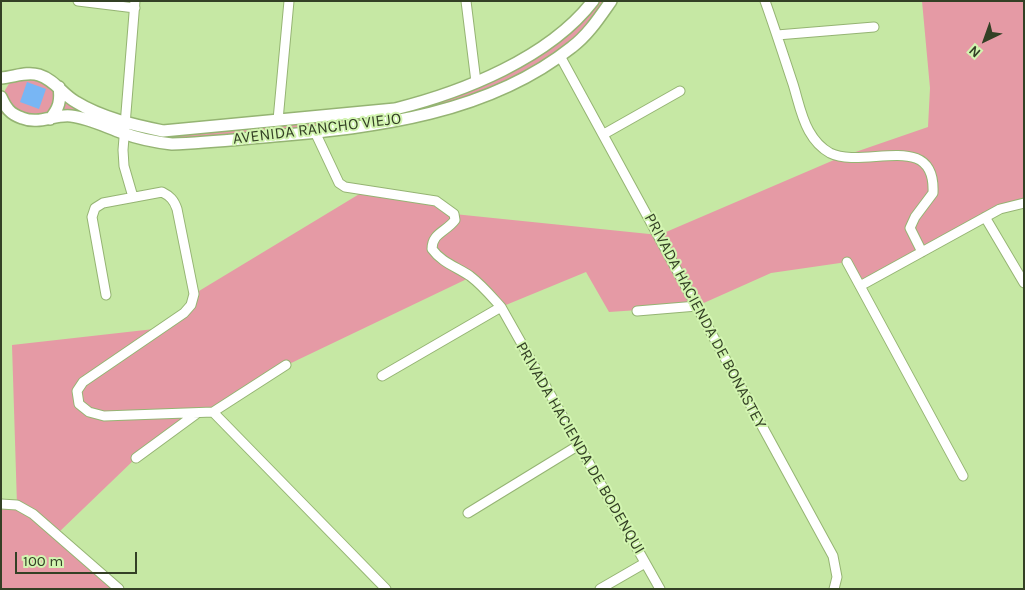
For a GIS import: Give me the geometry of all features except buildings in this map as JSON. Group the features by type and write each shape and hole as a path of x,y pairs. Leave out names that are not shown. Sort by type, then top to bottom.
{"street":[{"path":"78,1 135,4 125,128 124,166 133,197"},
{"path":"278,120 289,1"},
{"path":"466,1 476,82"},
{"name":"AVENIDA RANCHO VIEJO","path":"7,77 26,73 38,74 59,87 74,101 125,128 163,131 395,109 427,101 476,82 527,56 561,34 593,1"},
{"name":"AVENIDA RANCHO VIEJO","path":"2,98 7,114 36,122 69,116 81,117 125,128 172,144 315,132 413,118 466,104 519,79 560,56 586,36 611,1"},
{"path":"765,1 803,116 817,143 829,152 841,157 854,158 907,154 918,158 926,165 931,175 933,194 915,217 910,228 922,252"},
{"path":"777,35 874,27"},
{"path":"561,34 569,35 573,40 573,47"},
{"name":"PRIVADA HACIENDA DE BONASTEY","path":"560,56 833,556 837,576 834,589"},
{"path":"2,98 7,77"},
{"path":"50,119 57,110 61,99 59,87"},
{"path":"604,134 680,91"},
{"path":"336,115 339,129"},
{"path":"261,122 264,137"},
{"name":"PRIVADA HACIENDA DE BODENQUI","path":"315,132 339,183 345,187 436,201 447,206 454,214 455,220 432,240 432,249 444,261 471,277 487,290 500,308 660,589"},
{"path":"106,295 92,217 95,208 103,203 162,192 174,201 194,294 191,305 184,313 83,382 78,391 79,404 89,412 104,416 213,412 286,365"},
{"path":"860,286 985,217 1012,205 1024,203"},
{"path":"985,217 1024,283"},
{"path":"847,262 963,476"},
{"name":"PRIVADA HACIENDA DE BONASTEY","path":"637,312 697,306"},
{"path":"382,376 500,308"},
{"path":"213,412 386,589"},
{"path":"136,458 196,414"},
{"name":"PRIVADA HACIENDA DE BODENQUI","path":"468,513 578,445"},
{"path":"1,504 18,505 33,514 118,589"},
{"name":"PRIVADA HACIENDA DE BODENQUI","path":"600,589 645,563"},
{"path":"376,578 378,589"}],"shaded area":[{"path":"593,1 611,1 585,36 535,71 431,114 172,144 81,117 50,119 1,114 1,97 13,77 50,80 74,101 163,131 395,109 527,56"},
{"path":"922,1 1024,1 1024,203 1012,205 860,286 847,262 771,273 697,306 609,312 586,272 501,307 471,277 287,365 213,412 196,414 136,458 57,534 119,589 1,589 1,510 17,505 12,345 163,328 184,313 194,294 366,190 436,201 454,214 659,235 841,157 928,127 930,88"}],"water":[{"path":"27,82 46,89 39,109 20,102"}]}
